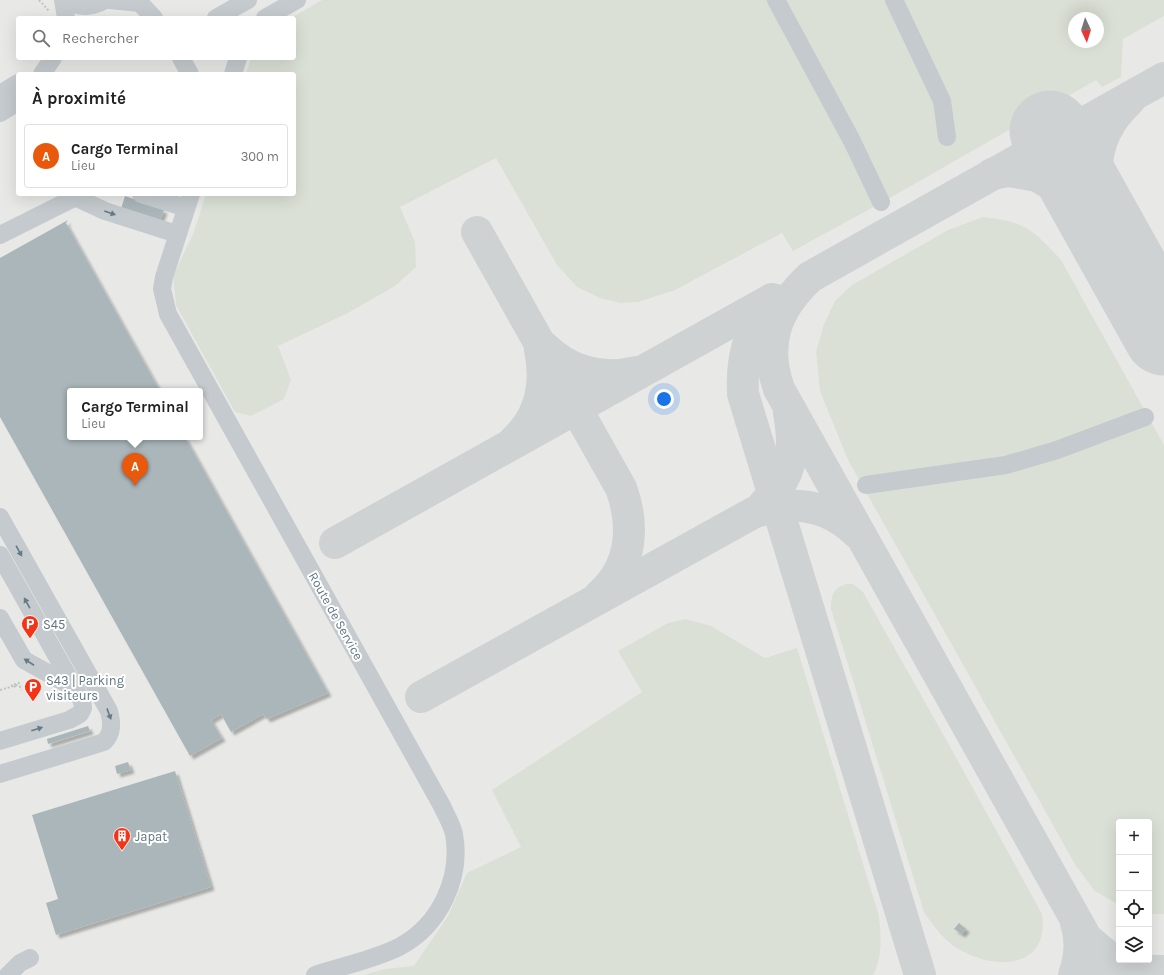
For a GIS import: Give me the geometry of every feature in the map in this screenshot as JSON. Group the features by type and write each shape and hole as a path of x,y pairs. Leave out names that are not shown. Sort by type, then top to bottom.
{"street":[{"path":"67,0 79,6 92,8"},
{"path":"110,0 139,2 152,16"},
{"path":"220,16 248,0"},
{"path":"269,16 297,0"},
{"path":"776,0 852,141 881,202"},
{"path":"894,0 942,101 947,137"},
{"path":"43,72 52,60"},
{"path":"182,60 189,72"},
{"path":"234,72 237,60"},
{"path":"0,94 16,84"},
{"path":"0,113 16,103"},
{"path":"0,235 76,196"},
{"path":"80,196 105,211 177,234"},
{"path":"154,196 188,201"},
{"name":"Route de Service","path":"188,201 164,276 162,289 168,314 442,806 454,834 456,861 451,883 443,903 432,920 420,934 398,947 315,975"},
{"path":"866,485 1006,466 1057,450 1145,417"},
{"path":"0,517 109,711 112,723 110,737 104,742 0,774"},
{"path":"0,555 75,688 82,701 83,708 80,714 69,720 0,741"},
{"path":"0,618 24,660 75,688"},
{"path":"8,975 20,963 30,958"}],"path":[{"path":"38,0 60,10"},
{"path":"0,690 17,685 12,687 12,685 19,683 21,690"}],"shaded area":[{"path":"0,0 1164,0 1164,975 0,975"},
{"path":"322,0 1164,0 1164,16 1123,39 1121,77 1102,87 1096,80 888,199 793,251 782,233 675,290 638,302 620,303 600,298 577,287 557,265 496,158 400,207 415,242 416,267 395,286 348,313 278,346 291,380 284,399 251,416 235,412 176,305 173,276 193,234 205,196 296,196 296,72 247,72 250,60 296,60 296,16 294,16"},
{"path":"983,217 1009,221 1019,225 1035,234 1043,241 1061,260 1164,445 1164,914 1152,914 1152,819 1116,819 1116,903 1095,891 1076,866 848,460 820,391 816,352 824,324 835,301 852,285 948,230"},
{"path":"846,584 853,584 863,592 1042,914 1042,932 1038,945 1030,954 1019,960 1006,962 991,961 976,957 956,948 936,929 924,912 831,609 832,596 838,588"},
{"path":"686,619 711,626 765,658 797,648 879,916 881,939 880,954 873,975 364,975 385,969 414,966 448,916 467,873 521,847 492,790 642,692 618,651 668,623"}],"building":[{"path":"125,196 164,210 158,226 120,212"},
{"path":"68,220 66,223 158,388 67,388 67,440 187,440 328,693 267,719 263,714 231,732 221,714 211,720 222,738 190,756 0,417 0,258"},
{"path":"88,726 90,731 48,744 47,739"},
{"path":"128,762 131,770 117,774 115,766"},
{"name":"Japat","path":"175,771 211,887 56,935 46,903 58,899 32,815"},
{"path":"959,923 966,929 962,934 954,929"}],"taxiway":[{"path":"1107,975 779,389 774,372 772,357 773,342 781,314 798,289 810,277 1164,78"},
{"path":"1115,247 1101,209 1096,171 1104,134 1114,117 1129,101"},
{"path":"992,174 1009,171 1037,176 1065,192 1101,225 1108,236"},
{"path":"477,232 621,488 628,517 628,545 619,572 611,584 600,595"},
{"path":"335,543 772,299"},
{"path":"776,300 759,320 749,343 745,355 743,394 920,975"},
{"path":"543,346 563,362 586,372 610,375 636,372"},
{"path":"514,441 523,432 530,421 539,399 543,375 540,350"},
{"path":"764,504 781,483 790,463 792,440 789,413"},
{"path":"421,697 753,513 781,506 808,507 821,510 834,516 846,523 857,533"},
{"path":"1074,975 1080,949 1076,923"},
{"path":"1091,942 1107,955 1134,968 1164,971"}],"runway":[{"path":"1050,131 1164,335"}],"place":[{"name":"Cargo Terminal","path":"135,486"},
{"name":"S45","path":"30,639"},
{"name":"S43 | Parking visiteurs","path":"33,702"},
{"name":"Japat","path":"122,851"}]}
